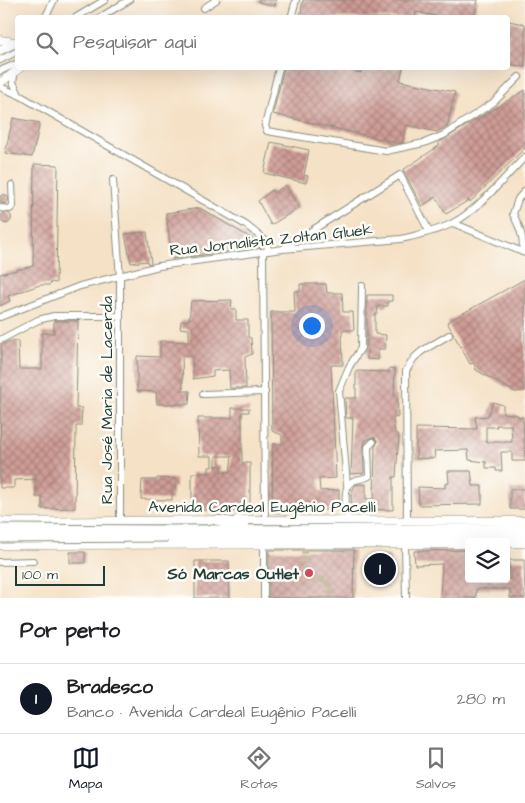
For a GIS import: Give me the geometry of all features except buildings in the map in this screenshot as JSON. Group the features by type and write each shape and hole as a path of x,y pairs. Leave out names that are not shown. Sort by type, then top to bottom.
{"highway":[{"path":"216,520 289,530"},
{"name":"Avenida Cardeal Eugênio Pacelli","path":"0,528 168,533 227,537 525,537"},
{"name":"Avenida Cardeal Eugênio Pacelli","path":"0,538 289,530 525,530"},
{"path":"227,537 264,544"}],"main road":[{"path":"0,40 15,42"},
{"path":"0,50 15,43"},
{"path":"0,83 17,70"},
{"name":"Avenida Cardeal Eugênio Pacelli","path":"0,520 8,522 216,520 525,521"},
{"path":"0,528 0,546 465,544"},
{"path":"510,543 525,543"}],"street":[{"path":"46,15 54,0"},
{"path":"80,15 105,0"},
{"path":"104,15 129,0"},
{"path":"204,8 216,0"},
{"path":"293,15 296,0"},
{"path":"0,60 15,52"},
{"path":"0,71 15,64"},
{"path":"17,70 13,82 19,95"},
{"path":"279,70 266,126 267,131 386,151 424,144 444,135 494,102 518,77"},
{"path":"0,87 19,95 246,225 267,242 264,392 265,520"},
{"name":"Rua Jornalista Zoltan Gluek","path":"0,317 80,286 120,278 159,266 283,249 401,239 429,231 453,223 490,194 525,157"},
{"path":"283,249 400,175 429,231"},
{"name":"Rua José Maria de Lacerda","path":"113,180 120,278 120,522"},
{"path":"0,208 10,209 13,206 12,185"},
{"path":"453,223 524,250 523,236 513,214 518,199 525,191"},
{"path":"348,520 348,485 339,391 349,367 361,348 362,286"},
{"path":"0,340 38,320 54,316 120,316"},
{"path":"407,520 406,371 414,358 422,351 449,335"},
{"path":"203,394 264,392"},
{"path":"348,485 354,480 364,479 369,476 368,447 373,442"},
{"path":"264,544 264,598"},
{"path":"405,544 406,598"},
{"path":"0,562 33,561"}],"tunnel":[{"path":"304,548 305,579 327,580 333,598"}],"place":[{"name":"Bradesco","path":"380,569"},
{"name":"Só Marcas Outlet","path":"309,573"}]}
